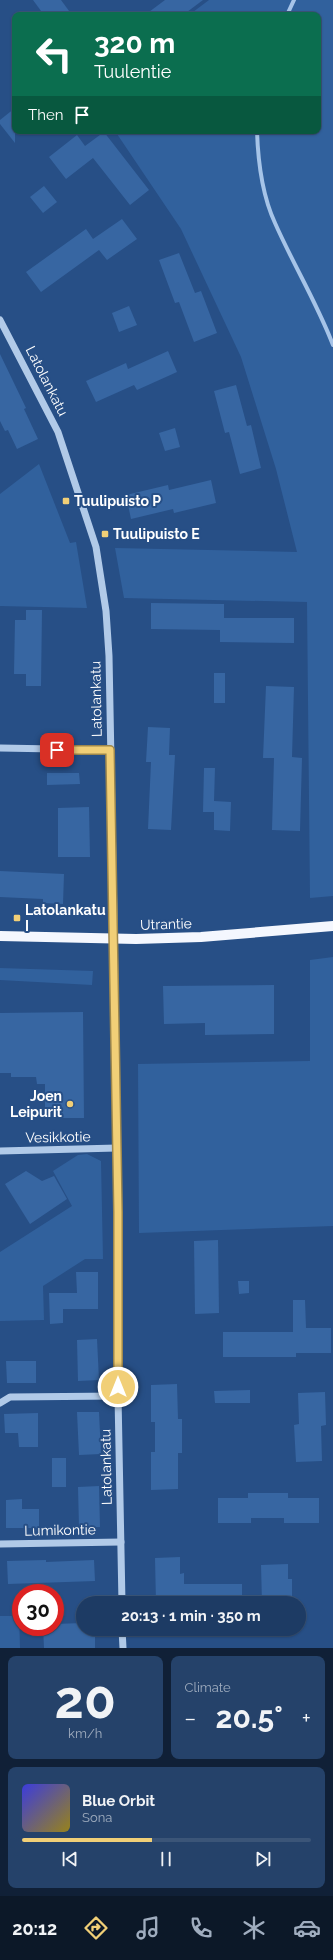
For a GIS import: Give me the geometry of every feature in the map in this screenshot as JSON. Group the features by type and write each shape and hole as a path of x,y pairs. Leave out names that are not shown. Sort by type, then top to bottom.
{"main road":[{"name":"Utrantie","path":"0,936 114,939 201,937 333,926"}],"street":[{"name":"Latolankatu","path":"0,320 58,432 96,547 106,612 109,656 114,939 118,1212 118,1396 122,1596"},
{"path":"0,748 110,750"},
{"name":"Vesikkotie","path":"0,1151 117,1148"},
{"path":"0,1403 10,1397 118,1396"},
{"name":"Lumikontie","path":"0,1544 121,1542"},
{"path":"122,1636 123,1648"}],"shaded area":[{"path":"209,0 333,0 333,896 310,898 307,602 124,598 115,548 297,552 276,469 241,357 181,229 117,134 321,134 321,12 193,12"},
{"path":"39,464 70,543 76,542 87,608 0,606 0,494"},
{"path":"333,957 333,1226 139,1233 138,1064 310,1061 310,960"},
{"path":"0,968 93,971 92,985 0,980"},
{"path":"87,1154 101,1161 103,1259 85,1259 43,1286 44,1320 0,1321 0,1252 72,1206 53,1171 78,1155"},
{"path":"0,1616 12,1616 12,1636 20,1636 20,1648 0,1648"}],"building":[{"path":"33,0 61,0 70,12 42,12"},
{"path":"165,0 203,0 187,12 149,12"},
{"path":"12,110 12,134 15,134 15,143 0,124 0,120"},
{"path":"101,134 106,134 149,190 130,205 93,158 66,179 49,157 77,135 85,146"},
{"path":"44,186 57,202 43,213 30,197"},
{"path":"122,219 137,239 107,260 99,250 41,292 26,272 86,229 93,239"},
{"path":"179,253 195,293 201,291 217,333 194,342 179,302 175,303 159,260"},
{"path":"129,306 137,325 119,332 112,313"},
{"path":"168,351 177,372 137,390 134,385 96,402 86,381 126,363 128,369"},
{"path":"0,354 26,408 24,409 38,439 17,449 8,430 5,431 0,421"},
{"path":"236,385 247,426 251,425 261,468 240,474 229,432 225,433 214,391"},
{"path":"175,428 180,447 165,451 159,433"},
{"path":"211,480 216,503 174,513 173,509 131,519 126,495 168,485 169,490"},
{"path":"151,603 224,604 224,618 294,618 294,643 220,642 220,630 151,629"},
{"path":"26,610 42,610 41,686 26,686 26,674 14,674 15,620 26,620"},
{"path":"214,673 225,673 225,703 214,703"},
{"path":"266,686 294,687 292,757 302,758 300,831 272,830 274,758 263,758"},
{"path":"148,727 170,728 169,755 175,755 171,830 148,829 151,762 146,762"},
{"path":"204,768 215,768 214,801 231,802 230,831 214,830 214,812 203,812"},
{"path":"47,773 79,773 80,784 47,785"},
{"path":"89,807 90,857 58,857 58,808"},
{"path":"0,871 64,874 63,904 43,903 43,899 0,897"},
{"path":"274,985 274,1034 205,1035 205,1023 164,1024 163,986"},
{"path":"83,1012 84,1118 45,1118 45,1084 37,1084 36,1077 11,1077 11,1073 0,1073 0,1013"},
{"path":"26,1171 42,1181 54,1176 67,1199 30,1224 5,1184"},
{"path":"218,1240 219,1313 195,1314 194,1241"},
{"path":"76,1272 98,1272 98,1309 63,1309 63,1323 50,1324 49,1293 77,1293"},
{"path":"238,1281 249,1281 249,1293 239,1294"},
{"path":"293,1300 305,1300 306,1328 331,1328 331,1353 296,1353 296,1357 223,1357 223,1332 293,1332"},
{"path":"97,1339 99,1380 78,1381 77,1340"},
{"path":"6,1361 36,1361 36,1383 7,1383"},
{"path":"177,1384 178,1419 182,1419 182,1453 178,1453 178,1489 151,1490 151,1452 155,1452 155,1422 151,1422 151,1385"},
{"path":"250,1390 250,1403 215,1403 214,1391"},
{"path":"325,1392 326,1425 321,1426 322,1461 296,1462 294,1425 299,1424 298,1393"},
{"path":"77,1412 99,1412 101,1454 79,1455"},
{"path":"38,1413 38,1447 19,1447 18,1433 5,1433 4,1414"},
{"path":"52,1458 66,1458 66,1487 52,1487"},
{"path":"99,1486 100,1527 79,1527 78,1487"},
{"path":"248,1493 288,1493 288,1498 319,1498 319,1523 284,1523 284,1518 251,1518 251,1523 218,1523 218,1498 248,1498"},
{"path":"22,1499 22,1509 39,1509 39,1528 6,1528 6,1500"},
{"path":"180,1557 180,1574 184,1573 184,1584 242,1584 242,1596 156,1596 155,1558"},
{"path":"46,1560 46,1562 94,1560 95,1581 8,1584 7,1561"},
{"path":"288,1564 288,1579 292,1579 292,1596 262,1596 261,1565"},
{"path":"76,1623 76,1636 95,1636 95,1648 44,1648 43,1636 64,1636 64,1624"}],"waterway":[{"path":"288,12 294,0"},
{"path":"257,134 258,155 267,201 282,238 320,314 333,345"}],"place":[{"name":"Tuulipuisto P","path":"66,501"},
{"name":"Tuulipuisto E","path":"105,534"},
{"name":"Latolankatu I","path":"17,918"},
{"name":"Joen Leipurit","path":"70,1104"}],"route":[{"path":"57,750 110,750 118,1212 118,1387"}]}
